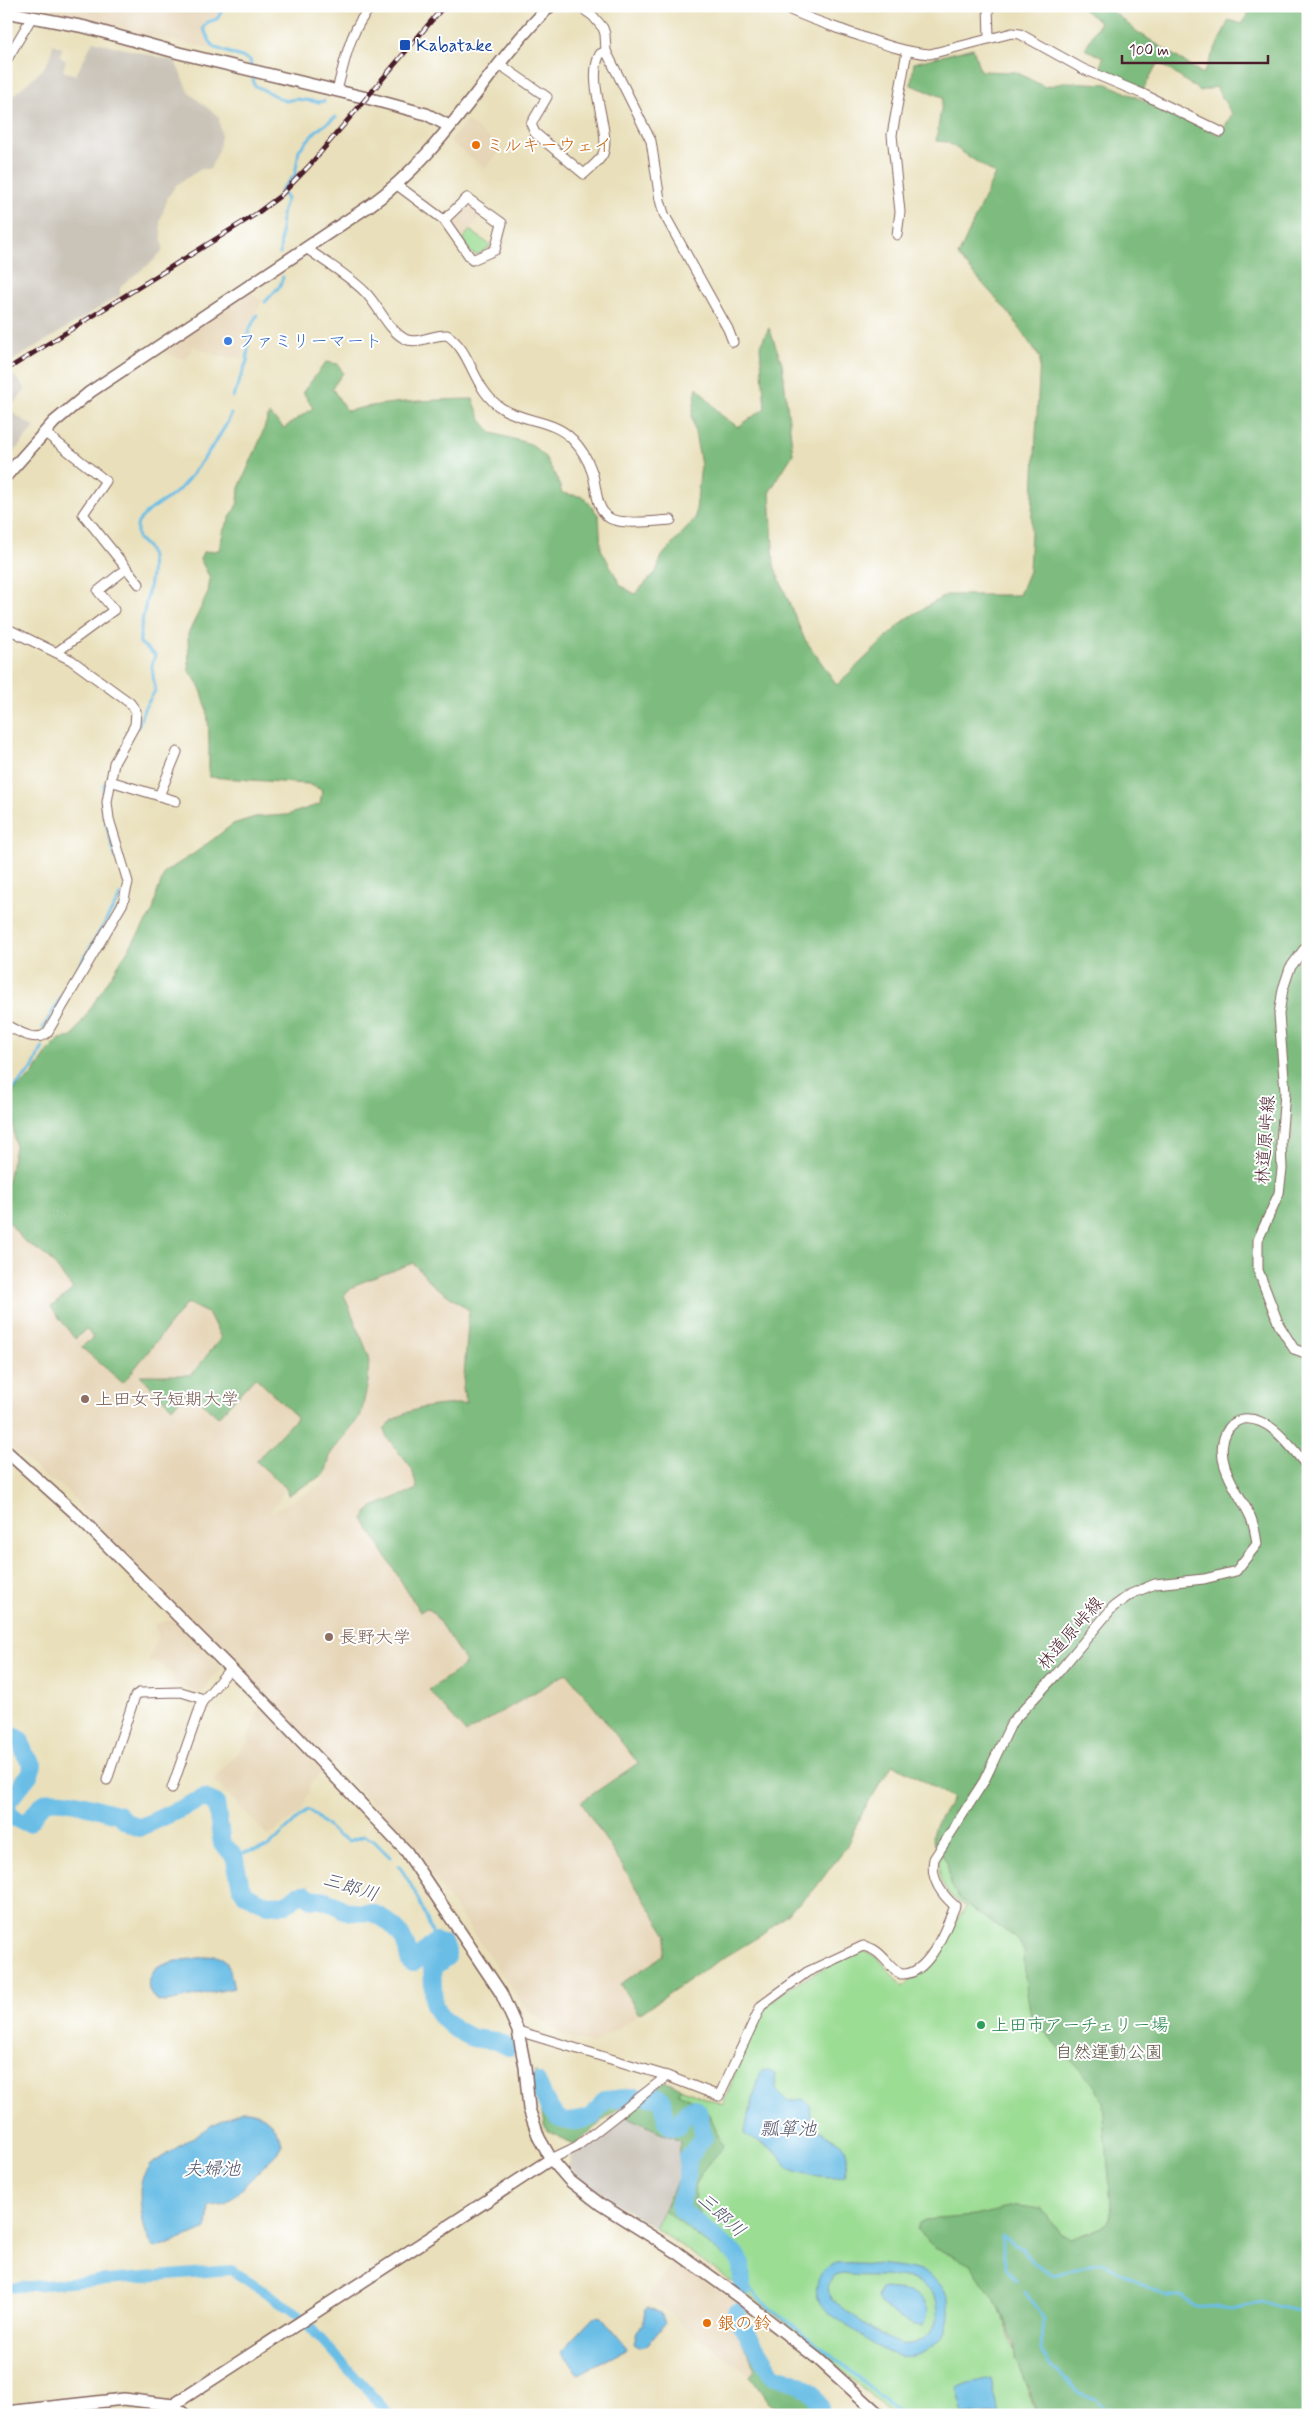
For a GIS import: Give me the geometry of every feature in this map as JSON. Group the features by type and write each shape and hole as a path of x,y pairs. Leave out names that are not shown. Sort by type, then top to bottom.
{"street":[{"path":"337,90 356,28 364,14 372,6"},
{"path":"6,476 44,432 64,413 110,378 306,248 397,184 418,163 499,64 550,6"},
{"path":"579,6 593,16 603,28 606,51 651,140 660,200 664,214 728,329 733,342"},
{"path":"782,6 799,15 907,51 930,54 990,37 1012,33 1020,34 1083,69 1145,95 1221,132"},
{"path":"988,6 990,37"},
{"path":"6,12 85,27 180,53 337,90 422,112 449,126"},
{"path":"6,61 30,16"},
{"path":"499,64 547,97 531,124 535,133 584,174 602,154 604,139 598,103 596,68 600,54 606,51"},
{"path":"897,235 900,212 892,135 907,51"},
{"path":"397,184 444,220 472,260 495,250 502,223 467,198 444,220"},
{"path":"306,248 365,292 392,328 405,339 417,341 433,336 447,335 459,344 481,386 503,409 559,428 572,439 587,459 600,505 607,517 620,522 672,520"},
{"path":"44,432 106,481 83,514 139,584"},
{"path":"58,652 114,610 98,591 126,569"},
{"path":"6,628 58,652 85,668 130,703 136,711 135,725 114,763 107,802 109,819 128,882 127,891 122,903 47,1033 42,1037 35,1037 6,1025"},
{"path":"159,796 177,752"},
{"path":"110,781 176,801"},
{"name":"林道原峠線","path":"1308,944 1290,968 1283,989 1279,1014 1285,1092 1280,1142 1282,1169 1279,1193 1258,1240 1258,1270 1279,1325 1294,1349 1308,1354"},
{"name":"林道原峠線","path":"666,2076 719,2096 754,2018 768,2000 807,1972 863,1946 872,1948 880,1953 901,1974 915,1972 938,1946 955,1906 944,1896 935,1882 932,1869 934,1860 984,1781 1012,1722 1055,1676 1113,1607 1131,1594 1155,1584 1204,1579 1236,1571 1249,1557 1257,1544 1251,1519 1229,1475 1223,1458 1223,1439 1228,1427 1239,1420 1252,1418 1265,1423 1281,1436 1308,1467"},
{"path":"6,1451 74,1512 230,1668 388,1830 406,1851 491,1976 518,2031 525,2067 529,2109 539,2138 550,2159 570,2181 600,2204 678,2253 790,2336 847,2383 880,2415"},
{"path":"172,1788 204,1699 230,1668"},
{"path":"108,1780 135,1696 139,1693 181,1692 204,1699"},
{"path":"518,2031 666,2076"},
{"path":"173,2405 550,2159 576,2147 666,2076"},
{"path":"6,2412 124,2399 173,2405 185,2415"}],"shaded area":[{"path":"49,6 224,6 215,18 208,21 202,28 210,48 155,37 56,12"},
{"path":"93,41 175,61 189,93 219,117 221,135 219,149 210,169 201,169 176,185 168,197 160,221 163,250 152,262 123,284 120,288 120,295 6,365 6,102 43,69 51,55 53,44 62,48 60,57 66,61 63,71 76,75"},
{"name":"ミルキーウェイ","path":"467,121 502,148 486,169 450,141"},
{"path":"470,206 482,214 462,240 451,223 463,207"},
{"path":"248,290 262,301 247,328 243,358 220,357 193,346 185,360 159,350"},
{"path":"9,371 26,389 11,407 14,414 35,427 6,461 6,373"},
{"path":"6,1118 13,1120 15,1147 6,1189"},
{"name":"長野大学","path":"6,1218 23,1240 49,1257 73,1290 51,1308 75,1338 86,1329 93,1338 82,1346 124,1383 187,1303 209,1314 221,1338 191,1375 141,1375 172,1408 188,1390 255,1376 297,1417 256,1461 286,1488 271,1512 321,1485 331,1453 361,1415 369,1356 344,1295 357,1284 413,1263 433,1285 470,1310 463,1390 467,1403 417,1408 389,1423 384,1429 386,1436 412,1469 418,1489 372,1507 420,1612 426,1608 432,1611 465,1661 461,1668 429,1691 466,1733 567,1673 638,1763 581,1802 668,1935 663,1956 620,1984 639,2014 593,2045 562,2035 525,2007 411,1845 334,1763 311,1782 303,1810 268,1836 213,1779 246,1744 264,1693 82,1511 76,1500 62,1486 48,1480 6,1442"},
{"path":"173,1619 223,1668 211,1679 202,1693 174,1684 174,1677 159,1663 148,1662 158,1635 154,1625"},
{"path":"623,2115 680,2140 680,2175 655,2228 590,2187 568,2166 571,2156"},
{"name":"銀の鈴","path":"675,2258 735,2301 728,2314 756,2369 750,2376 696,2336 648,2296"}],"green space":[{"path":"1079,6 1107,6 1136,31 1203,74 1229,20 1242,24 1250,9 1249,6 1308,6 1308,2415 1037,2415 1029,2390 1015,2359 1014,2344 1000,2309 971,2265 935,2247 917,2230 919,2223 925,2220 975,2216 1018,2206 1042,2209 1060,2233 1071,2239 1102,2227 1109,2221 1111,2205 1103,2102 1094,2085 1031,2017 1025,1981 1024,1952 1020,1943 1014,1936 970,1908 959,1898 951,1885 947,1862 934,1843 932,1836 934,1828 953,1798 893,1764 863,1811 846,1847 813,1891 763,1934 702,1971 639,2014 620,1984 663,1956 667,1935 581,1802 638,1763 567,1673 466,1733 429,1690 461,1668 465,1661 432,1611 426,1608 420,1612 363,1519 372,1507 417,1489 412,1469 386,1436 384,1429 401,1415 411,1411 433,1406 467,1403 463,1390 469,1310 433,1285 413,1263 357,1284 344,1295 369,1356 368,1382 361,1415 331,1453 325,1474 288,1495 286,1488 256,1461 297,1417 255,1377 218,1417 188,1390 172,1408 140,1375 191,1375 221,1338 209,1314 187,1303 123,1383 81,1347 93,1338 86,1329 75,1339 51,1307 73,1289 49,1258 23,1240 6,1218 6,1189 15,1147 13,1120 6,1118 6,1104 16,1088 31,1077 49,1050 60,1039 72,1037 153,911 165,872 195,853 233,824 255,817 287,815 320,804 322,790 308,784 209,777 209,736 206,707 203,694 189,671 188,634 208,593 210,578 200,559 203,552 219,550 224,529 238,503 239,488 269,414 284,428 313,408 303,392 326,362 338,364 343,373 332,388 347,411 394,403 473,399 481,420 492,433 531,444 545,457 557,478 562,493 584,497 599,516 601,549 621,586 635,594 656,572 662,556 695,519 701,465 692,416 697,387 721,415 738,427 765,408 760,346 769,328 782,363 793,454 770,491 774,566 804,638 837,685 906,619 946,595 1019,595 1029,571 1040,358 1009,313 958,256 995,174 947,142 936,141 943,97 911,85 914,63 973,48 980,71 1016,72 1045,87 1067,82 1107,84 1220,135 1232,114 1216,87 1200,91 1158,62 1142,92 1100,72 1103,57 1085,49 1100,22"},
{"path":"470,230 491,246 477,255 471,253 462,240"},
{"name":"自然運動公園","path":"981,1800 1308,1899 1308,2309 1000,2309 1036,2415 892,2415 807,2340 717,2271 655,2228 680,2175 680,2141 623,2115 665,2082 723,2105 746,2043 764,2010 796,1984 862,1951 875,1956 903,1987 922,1970 966,1907 948,1894 940,1879 939,1858"},
{"path":"535,2071 563,2116 583,2117 599,2097 604,2095 639,2092 574,2144 549,2132 544,2125"},
{"path":"665,2082 681,2088 678,2093 697,2103 708,2113 723,2147 699,2178 694,2198 702,2217 731,2247 724,2257 664,2210 680,2175 680,2141 623,2115"},
{"path":"728,2314 741,2315 775,2373 807,2385 813,2390 821,2404 822,2415 785,2415 768,2402 750,2376 756,2369"}],"water":[{"path":"214,1955 223,1958 226,1962 234,1988 167,2002 154,1998 151,1994 149,1988 150,1976 159,1967 173,1962"},
{"name":"瓢箪池","path":"768,2070 775,2074 776,2089 788,2101 803,2099 810,2104 811,2116 815,2125 842,2144 846,2151 847,2161 844,2175 833,2177 817,2176 790,2169 775,2151 744,2134 761,2071"},
{"name":"夫婦池","path":"243,2111 256,2113 268,2120 280,2137 282,2144 277,2153 226,2204 209,2206 207,2229 156,2249 148,2237 142,2218 140,2190 143,2176 150,2165 212,2125"},
{"path":"837,2263 886,2265 913,2269 931,2276 942,2287 948,2300 949,2315 946,2328 939,2341 928,2350 915,2356 899,2356 882,2349 837,2318 820,2303 817,2290 818,2279 825,2269","holes":["843,2274 902,2278 919,2282 929,2289 938,2309 932,2330 924,2338 914,2343 902,2344 886,2338 866,2325 832,2299 830,2295 829,2286 835,2277"]},
{"path":"884,2289 909,2292 920,2296 924,2300 927,2311 926,2319 922,2326 913,2326 880,2303 877,2297 880,2291"},
{"path":"649,2307 661,2313 665,2323 648,2345 641,2347 634,2343 637,2331 643,2324 645,2309"},
{"path":"593,2317 602,2317 627,2348 578,2374 561,2351"},
{"path":"991,2379 1000,2415 963,2415 956,2387"}],"waterway":[{"path":"225,6 217,19 208,22 203,28 213,47 250,60 254,85 285,101 296,99 324,101"},
{"path":"280,254 282,213 287,198 280,191 295,175 299,150 316,131 336,117"},
{"path":"265,302 280,286 283,277"},
{"path":"233,397 247,361 249,330 257,315"},
{"path":"138,727 144,709 155,691 152,665 155,655 140,643 142,620 152,567 151,556 147,547 138,539 137,525 145,514 181,488 215,443 231,414"},
{"path":"104,784 102,806 105,817"},
{"path":"106,823 116,858"},
{"path":"43,1028 121,895"},
{"path":"6,1101 14,1088 32,1069 43,1047"},
{"name":"三郎川","path":"6,1733 20,1739 25,1754 33,1765 30,1774 6,1804"},
{"name":"三郎川","path":"6,1807 14,1818 28,1823 43,1804 58,1800 118,1814 125,1821 139,1828 204,1798 216,1803 222,1844 234,1855 241,1887 245,1894 268,1905 287,1904 297,1895 305,1894 312,1899 329,1901 344,1910 382,1917 403,1938 410,1962 415,1962 435,1942 443,1944 447,1951 447,1957 432,1968 434,2005 440,2016 455,2029 472,2038 496,2041 509,2047"},
{"path":"234,1855 268,1847 308,1809 338,1836 349,1841 364,1836 373,1840 390,1857"},
{"path":"399,1866 411,1884 435,1942"},
{"name":"三郎川","path":"537,2082 550,2109 562,2120 580,2120 593,2116 605,2100 636,2097"},
{"name":"三郎川","path":"646,2097 655,2096 663,2100 666,2121 672,2127 678,2126 688,2110 694,2108 698,2111 704,2137 688,2157 687,2177 679,2206 683,2212 736,2255 741,2263 742,2288"},
{"path":"1001,2237 1023,2248 1031,2261 1054,2275 1100,2262 1166,2296 1181,2296 1197,2306 1234,2310 1262,2303 1308,2313"},
{"path":"1001,2238 1006,2267 1016,2281"},
{"path":"6,2288 231,2270 297,2313 390,2415"},
{"path":"742,2281 765,2304 851,2371 901,2415"},
{"path":"1025,2292 1044,2319 1041,2351 1048,2365 1058,2371 1077,2393 1095,2400 1111,2415"},
{"name":"三郎川","path":"737,2312 739,2321 773,2375 797,2383 811,2392 819,2406 819,2415"}],"railway":[{"path":"6,370 256,214 280,196 309,166 444,6"}],"place":[{"name":"Kabatake","path":"405,45"},
{"name":"ミルキーウェイ","path":"476,145"},
{"name":"ファミリーマート","path":"228,341"},
{"name":"上田女子短期大学","path":"85,1399"},
{"name":"長野大学","path":"329,1637"},
{"name":"上田市アーチェリー場","path":"981,2025"},
{"name":"銀の鈴","path":"707,2323"}]}
